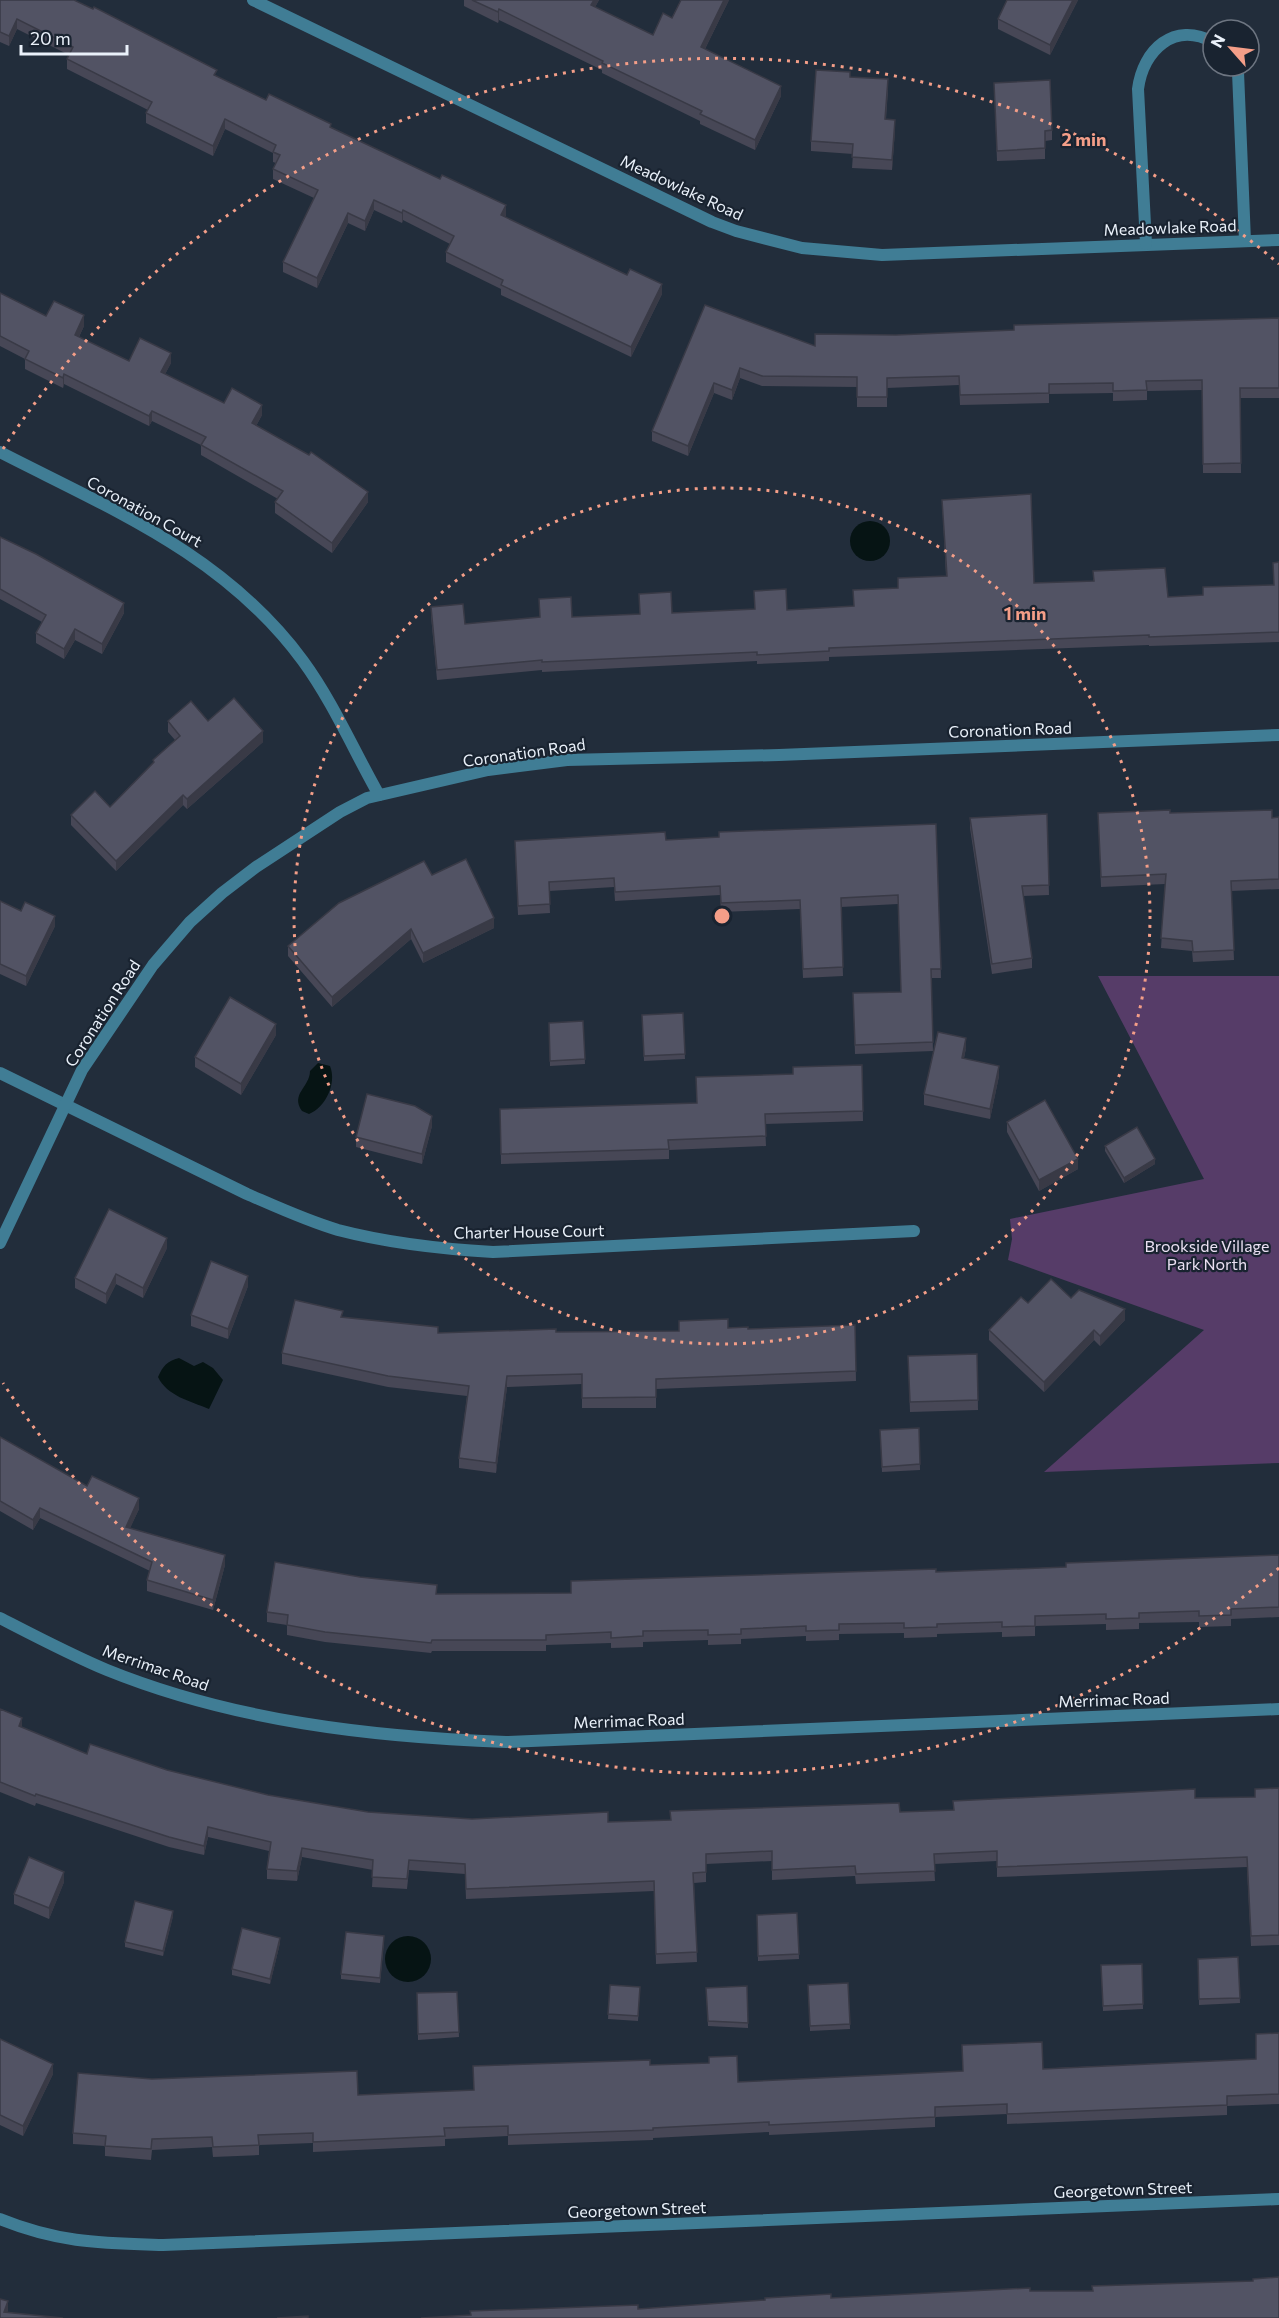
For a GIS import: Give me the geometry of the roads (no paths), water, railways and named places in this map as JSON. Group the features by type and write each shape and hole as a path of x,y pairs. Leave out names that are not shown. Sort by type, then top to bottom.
{"street":[{"name":"Meadowlake Road","path":"252,0 712,222 770,241 802,248 882,255 1279,240"},
{"path":"1146,244 1138,89 1140,72 1149,57 1162,43 1174,37 1201,37"},
{"path":"1238,78 1245,241"},
{"name":"Coronation Court","path":"0,452 160,535 196,557 232,584 270,620 304,661 379,795"},
{"name":"Coronation Road","path":"0,1243 82,1070 153,965 190,922 222,893 256,867 340,812 367,798 488,770 567,760 779,755 1279,735"},
{"name":"Charter House Court","path":"0,1073 247,1194 289,1212 336,1229 435,1248 493,1252 914,1231"},
{"name":"Merrimac Road","path":"0,1618 106,1669 158,1688 222,1706 326,1728 429,1739 506,1742 1279,1709"},
{"name":"Georgetown Street","path":"0,2219 58,2238 92,2243 163,2245 1279,2199"}],"park label":[{"name":"Brookside Village Park North","path":"1207,1254"}]}
